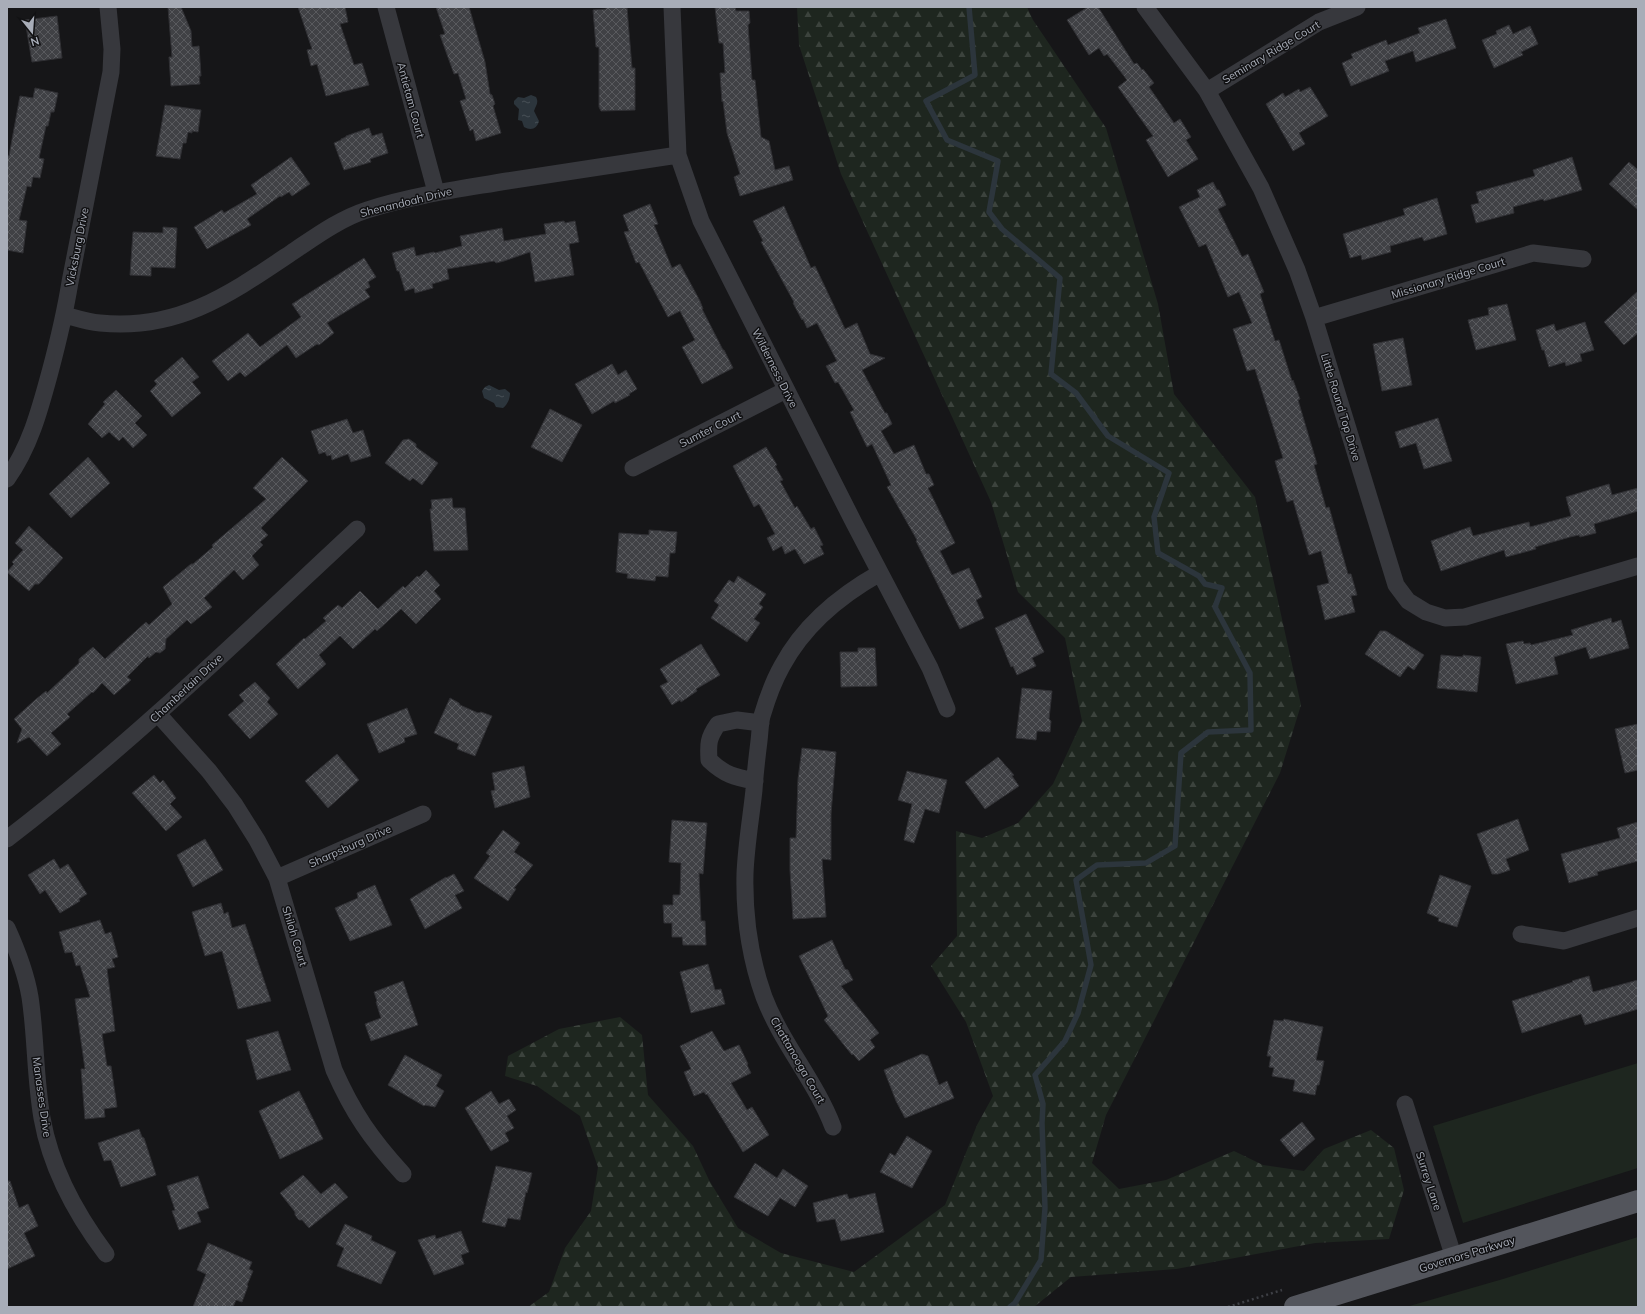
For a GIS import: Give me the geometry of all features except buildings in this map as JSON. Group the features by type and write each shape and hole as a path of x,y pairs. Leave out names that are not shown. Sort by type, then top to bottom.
{"main road":[{"name":"Governors Parkway","path":"1295,1307 1638,1201"}],"street":[{"name":"Vicksburg Drive","path":"7,479 23,452 34,428 65,315 70,282 112,72 112,49 108,7"},
{"name":"Antietam Court","path":"386,7 436,192"},
{"name":"Wilderness Drive","path":"672,7 678,155 701,221 786,390 930,668 947,709"},
{"name":"Little Round Top Drive","path":"1145,7 1207,91 1261,188 1297,270 1314,318 1396,585 1408,601 1426,612 1445,618 1465,617 1638,566"},
{"name":"Seminary Ridge Court","path":"1207,91 1319,22 1357,7"},
{"name":"Shenandoah Drive","path":"65,315 98,323 121,324 167,319 189,312 230,293 320,233 342,220 366,210 436,192 678,155"},
{"name":"Missionary Ridge Court","path":"1314,318 1533,253 1583,259"},
{"name":"Sumter Court","path":"633,468 786,390"},
{"name":"Chamberlain Drive","path":"7,839 96,768 158,714 357,529"},
{"name":"Chattanooga Court","path":"833,1127 817,1091 792,1054 764,997 755,967 747,921 745,873 761,723 770,691 782,666 796,643 814,622 833,603 856,586 880,573"},
{"name":"Shiloh Court","path":"158,714 209,771 235,805 257,840 277,878 334,1070 347,1098 363,1126 382,1151 403,1174"},
{"path":"755,781 737,778 720,771 708,760 708,743 718,724 737,720 761,723"},
{"name":"Sharpsburg Drive","path":"277,878 423,814"},
{"path":"1522,934 1564,941 1638,918"},
{"name":"Manasses Drive","path":"7,928 16,946 30,997 42,1118 49,1148 59,1176 72,1204 88,1230 106,1254"},
{"name":"Surrey Lane","path":"1405,1104 1454,1258"}],"green space":[{"path":"797,7 1027,7 1033,20 1106,128 1158,304 1174,394 1255,497 1301,705 1280,773 1106,1115 1092,1163 1119,1189 1166,1180 1234,1151 1263,1165 1304,1171 1324,1149 1371,1130 1394,1148 1404,1190 1389,1239 1315,1243 1176,1269 1071,1277 1034,1307 528,1307 549,1292 565,1248 591,1211 598,1167 580,1116 537,1086 505,1076 508,1056 559,1029 620,1017 642,1035 648,1095 693,1146 709,1180 738,1228 781,1253 854,1272 945,1205 977,1125 993,1096 966,1022 931,966 957,936 956,831 982,838 1018,823 1053,784 1082,721 1065,638 1018,592 991,502 841,174 799,45"},
{"path":"1638,1063 1638,1168 1463,1223 1433,1126"},
{"path":"1638,1237 1638,1307 1406,1307 1503,1279"}],"water":[{"path":"531,95 537,99 537,104 534,111 539,121 537,126 531,129 524,127 522,121 518,120 519,109 514,104 514,101 518,97 524,98"},
{"path":"489,385 499,390 505,389 510,393 510,397 503,408 496,407 494,403 484,398 482,391"}],"waterway":[{"path":"969,7 975,75 926,101 947,140 998,161 989,212 1002,229 1060,278 1051,374 1076,393 1108,436 1169,473 1154,517 1158,553 1199,576 1205,584 1222,588 1215,607 1250,673 1251,730 1208,732 1181,753 1175,846 1146,863 1097,865 1076,880 1091,965 1078,1013 1065,1041 1035,1075 1043,1104 1042,1123 1045,1208 1041,1260 1015,1303 1010,1307"}]}
